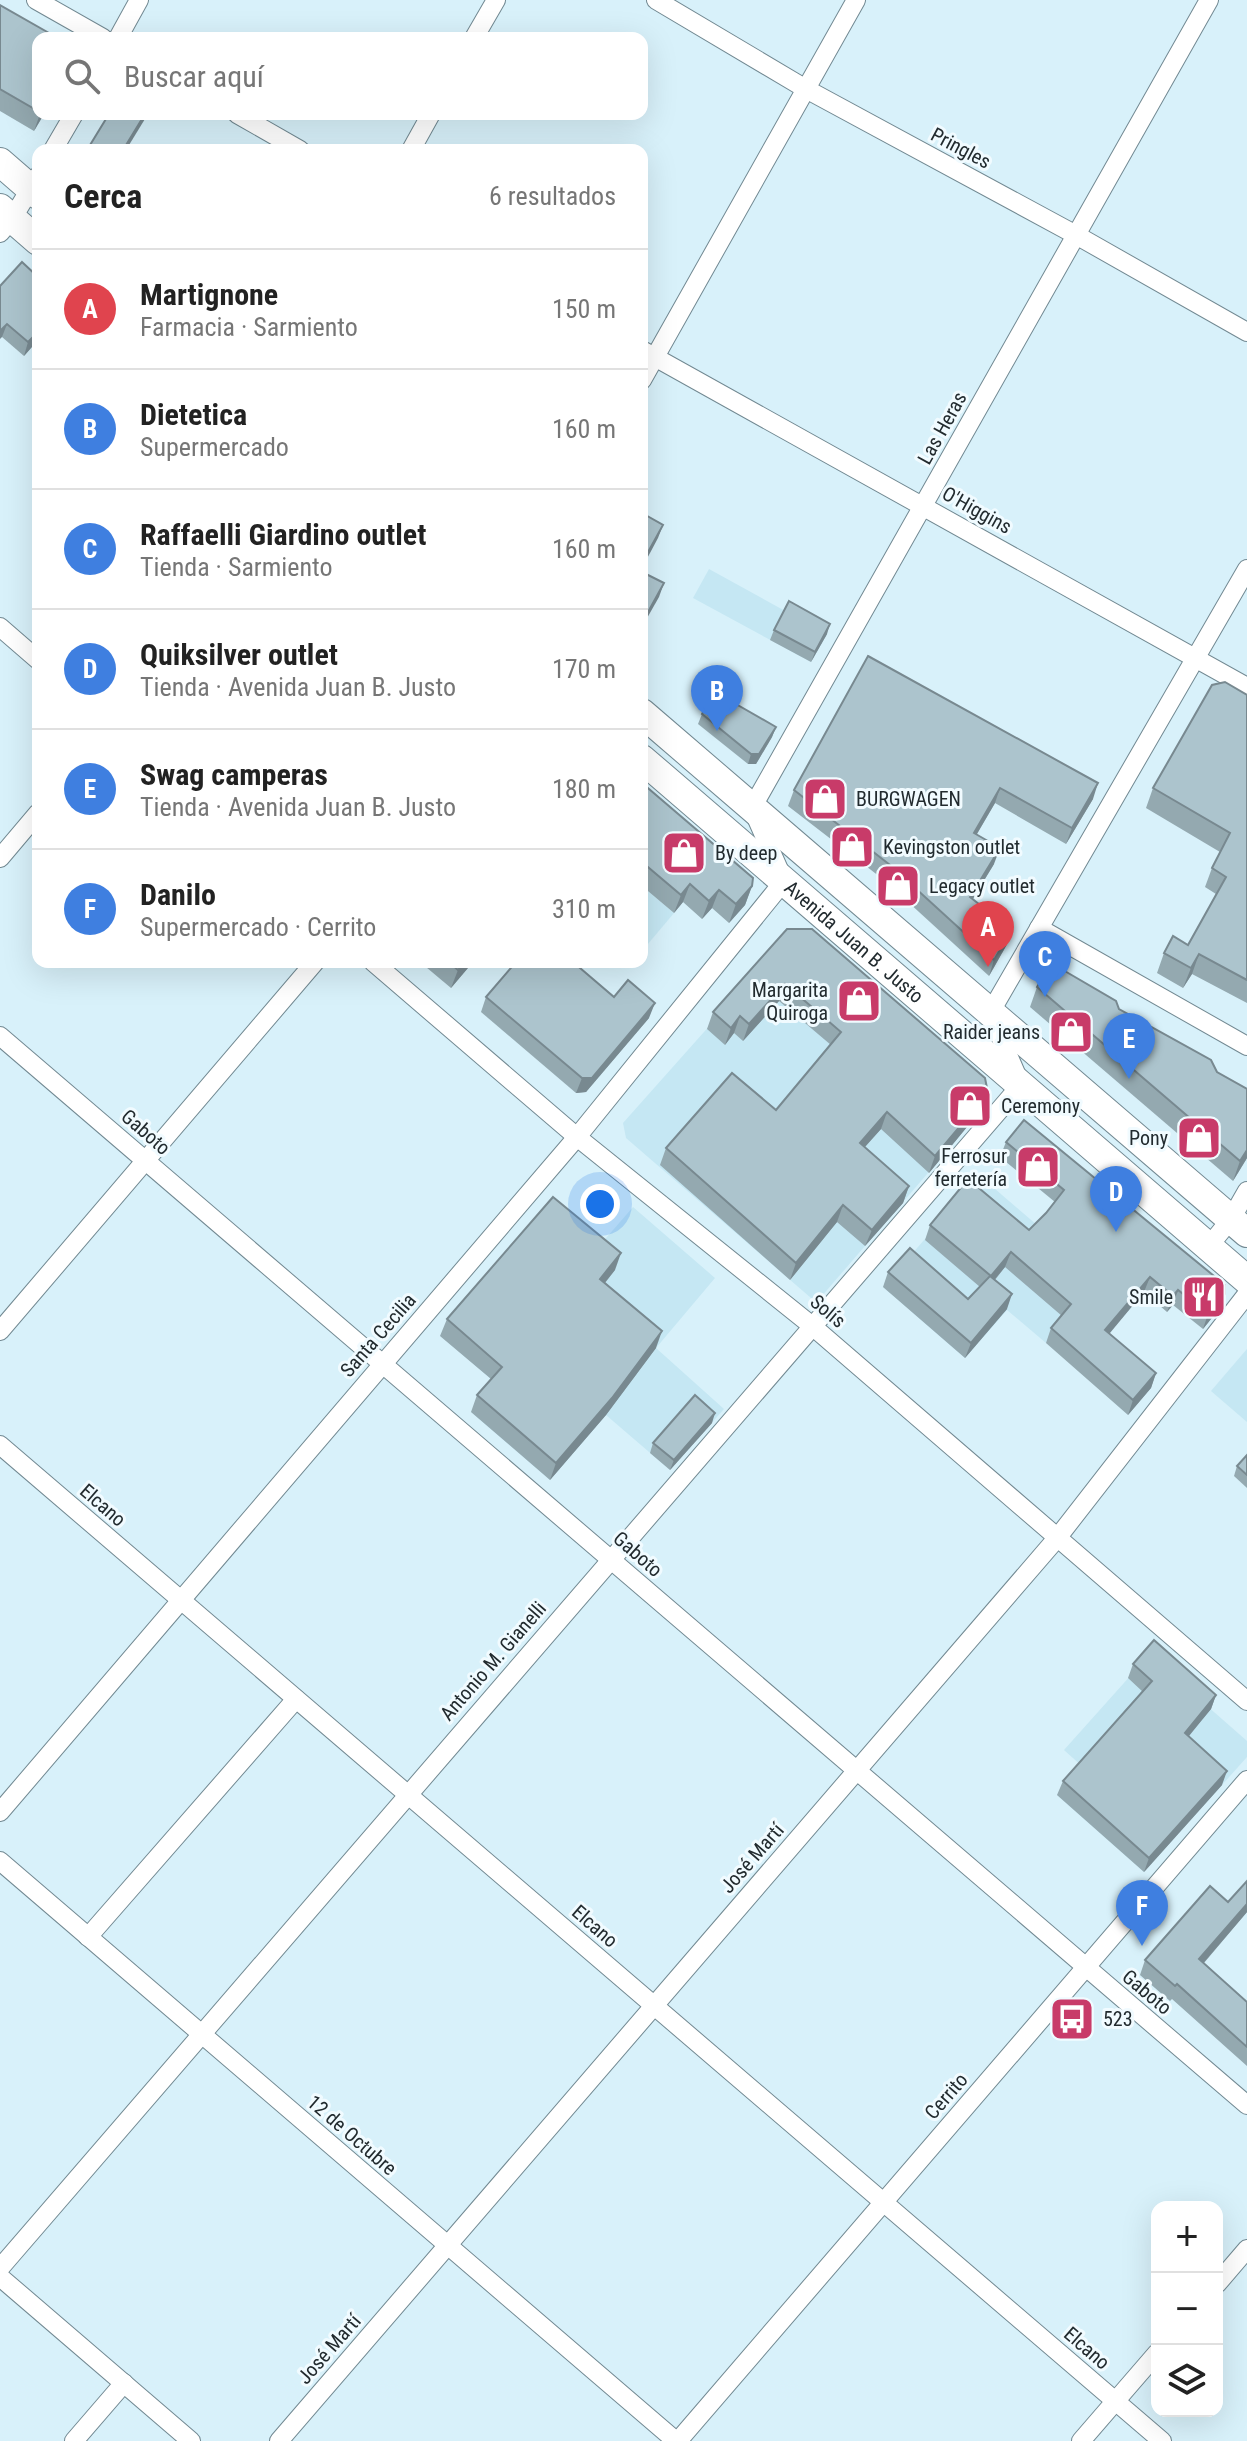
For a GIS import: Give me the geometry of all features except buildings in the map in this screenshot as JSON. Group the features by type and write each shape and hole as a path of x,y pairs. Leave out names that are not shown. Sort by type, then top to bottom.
{"main road":[{"path":"0,162 32,183"},
{"path":"4,220 32,237"},
{"name":"Avenida Juan B. Justo","path":"648,718 1239,1226"},
{"name":"Avenida Juan B. Justo","path":"648,764 1247,1280"}],"street":[{"path":"36,0 92,32"},
{"path":"121,32 139,0"},
{"path":"477,32 496,0"},
{"name":"Pringles","path":"656,0 806,89 1076,235 1247,332"},
{"path":"648,354 856,0"},
{"name":"Las Heras","path":"752,808 1209,0"},
{"path":"56,144 70,120"},
{"path":"248,120 290,144"},
{"path":"414,144 428,120"},
{"path":"4,220 32,190"},
{"name":"O'Higgins","path":"648,354 1247,687"},
{"path":"1021,1085 990,1013 1247,569"},
{"path":"0,627 32,655"},
{"path":"752,808 784,881"},
{"path":"0,858 32,820"},
{"name":"Santa Cecilia","path":"0,1812 577,1137 784,881"},
{"path":"1039,928 1247,1046"},
{"path":"0,1331 310,968"},
{"name":"Solís","path":"380,968 577,1137 811,1325 1247,1701"},
{"name":"Gaboto","path":"0,1036 1247,2105"},
{"name":"Antonio M. Gianelli","path":"0,2268 1021,1085"},
{"path":"1209,1246 1239,1226 1247,1191"},
{"name":"José Martí","path":"279,2441 1058,1537 1247,1294"},
{"name":"Elcano","path":"0,1445 1162,2441"},
{"path":"88,1937 296,1699"},
{"name":"Cerrito","path":"677,2441 1247,1780"},
{"name":"12 de Octubre","path":"0,1861 677,2441"},
{"path":"1223,2277 1247,2249"},
{"path":"0,2277 191,2441"},
{"path":"1081,2441 1151,2360"},
{"path":"74,2441 124,2383"}],"shaded area":[{"path":"709,569 827,634 811,662 693,598"},
{"path":"648,891 674,913 648,944"},
{"path":"752,978 888,1076 959,1137 821,1297 811,1298 626,1138 623,1123"},
{"path":"980,1176 1065,1249 1066,1320 1046,1343 1007,1310 965,1358 883,1287"},
{"path":"633,1207 715,1278 656,1348 724,1409 670,1470 606,1415 550,1480 471,1412 496,1383 441,1336 547,1214 593,1253"},
{"path":"1247,1349 1247,1422 1211,1391"},
{"path":"1149,1655 1247,1741 1247,1757 1144,1872 1057,1795 1083,1767 1064,1750"}],"place":[{"name":"Dietetica","path":"717,731"},
{"name":"BURGWAGEN","path":"825,799"},
{"name":"Kevingston outlet","path":"852,847"},
{"name":"By deep","path":"684,853"},
{"name":"Legacy outlet","path":"898,886"},
{"name":"Martignone","path":"988,967"},
{"name":"Raffaelli Giardino outlet","path":"1045,997"},
{"name":"Margarita Quiroga","path":"859,1001"},
{"name":"Raider jeans","path":"1071,1032"},
{"name":"Swag camperas","path":"1129,1079"},
{"name":"Ceremony","path":"970,1106"},
{"name":"Pony","path":"1199,1138"},
{"name":"Ferrosur ferretería","path":"1038,1167"},
{"name":"Quiksilver outlet","path":"1116,1232"},
{"name":"Smile","path":"1204,1297"},
{"name":"Danilo","path":"1142,1946"},
{"name":"523","path":"1072,2019"}]}
